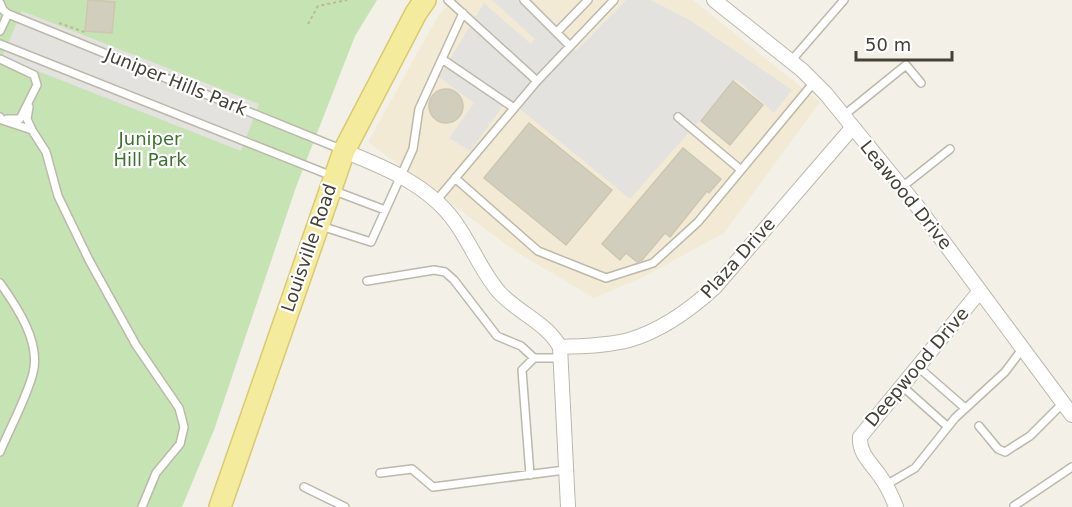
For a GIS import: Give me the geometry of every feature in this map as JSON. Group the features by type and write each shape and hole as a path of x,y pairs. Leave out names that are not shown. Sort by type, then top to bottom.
{"main road":[{"name":"Louisville Road","path":"220,507 344,151 424,0"}],"street":[{"name":"Leawood Drive","path":"723,3 815,81 902,188 1072,415"},
{"name":"Plaza Drive","path":"560,353 628,340 659,327 700,301 715,287 848,122"},
{"path":"344,151 400,176 436,201 456,224 484,271 499,291 510,303 554,336 560,353 568,507"},
{"name":"Deepwood Drive","path":"896,507 886,486 864,455 860,446 860,437 980,291"}],"lane":[{"path":"448,0 537,81"},
{"path":"524,0 570,46"},
{"path":"556,32 588,0"},
{"path":"436,201 537,81 614,0"},
{"path":"791,61 844,0"},
{"path":"0,3 8,14 0,31"},
{"name":"Juniper Hills Park","path":"8,14 344,151"},
{"path":"317,225 371,242 413,149 419,109 463,14"},
{"name":"Juniper Hills Park","path":"0,44 332,183 385,210"},
{"path":"0,59 34,75 38,85 20,118 1,120"},
{"path":"442,59 514,108"},
{"path":"848,122 906,65 921,83"},
{"path":"455,178 538,251 606,278 653,263 698,222 815,81"},
{"path":"29,104 27,119 46,152 58,196 89,260 136,345 178,408 183,427 180,444 156,472 142,507"},
{"path":"678,117 741,170"},
{"path":"1,120 32,130"},
{"path":"902,188 950,149"},
{"path":"367,280 434,270 445,272 454,280 497,336 521,346 534,358"},
{"path":"0,283 4,295 23,321 33,345 33,372 0,452"},
{"path":"886,486 915,468 965,408 1005,372 1023,348"},
{"path":"530,475 522,370 534,358 560,353"},
{"path":"917,366 965,408"},
{"path":"902,386 948,427"},
{"path":"979,426 998,450 1005,452 1029,436 1063,403"},
{"path":"1014,506 1072,466"},
{"path":"380,473 412,469 433,487 565,470"},
{"path":"304,487 345,507"}],"path":[{"path":"308,24 318,6 347,0"}],"shaded area":[{"path":"452,0 693,0 820,102 724,233 643,277 594,298 515,251 368,142 438,16"},
{"path":"492,0 525,0 576,51 626,0 651,0 691,21 792,90 774,113 736,79 630,199 508,99 470,151 449,138 474,103 439,77 484,3 531,44 535,39"},
{"path":"22,11 259,104 241,151 2,57"}],"green space":[{"name":"Juniper Hill Park","path":"0,0 377,0 355,36 296,187 214,430 182,507 0,507"}],"building":[{"path":"88,0 115,2 112,33 85,31"},
{"path":"733,81 763,105 730,145 701,121"},
{"path":"446,89 458,94 463,106 458,118 446,123 434,118 429,106 434,94"},
{"path":"529,123 612,190 566,245 484,178"},
{"path":"683,148 721,179 709,193 707,191 670,237 665,233 642,260 637,262 626,253 620,260 602,244"}]}
